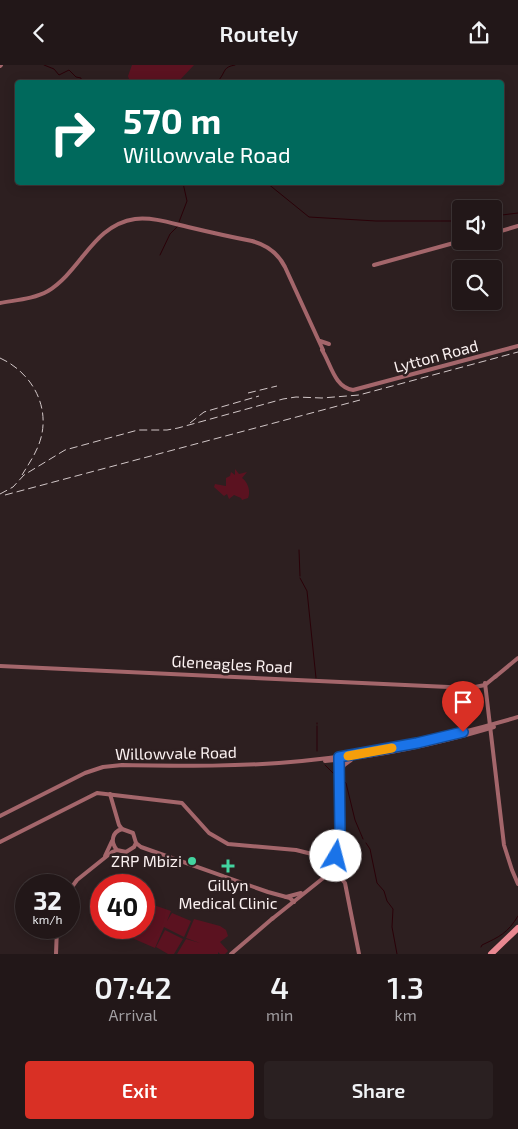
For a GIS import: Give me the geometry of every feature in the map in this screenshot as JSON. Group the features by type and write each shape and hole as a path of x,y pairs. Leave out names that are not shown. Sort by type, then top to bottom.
{"highway":[{"path":"491,954 518,928"},
{"path":"496,954 518,932"}],"street":[{"path":"0,303 33,297 48,291 60,282 104,233 116,225 141,219 159,221 252,241 266,246 282,261 323,350"},
{"path":"502,231 518,226"},
{"path":"374,265 452,243"},
{"path":"301,302 323,350"},
{"path":"320,341 329,344"},
{"name":"Lytton Road","path":"323,350 341,385 350,389 360,389 518,346"},
{"path":"485,684 518,658"},
{"name":"Gleneagles Road","path":"0,666 470,688 485,684"},
{"path":"492,728 488,713 487,694 496,676"},
{"path":"485,684 492,681"},
{"path":"485,684 492,728 504,845 518,884"},
{"name":"Gleneagles Road","path":"463,687 485,684"},
{"path":"470,688 482,690 487,694"},
{"path":"479,728 486,722 488,713"},
{"name":"Willowvale Road","path":"303,761 355,757 446,740 518,719"},
{"name":"Willowvale Road","path":"0,816 85,773 104,767 117,765 246,764 333,760 479,728 492,728"},
{"path":"340,775 345,763 355,757"},
{"path":"293,901 325,875 335,860 340,842 339,758"},
{"path":"333,760 339,765"},
{"path":"0,842 94,794 110,794 182,803 209,833 228,844 296,850 320,857 332,867 345,883 359,954"},
{"path":"110,794 117,820 122,829 133,833 135,845"},
{"path":"104,858 112,841 117,820"},
{"path":"114,834 122,829"},
{"path":"112,841 117,850"},
{"path":"135,845 293,901"},
{"path":"80,878 117,850 126,852 135,845"},
{"path":"231,954 325,875"},
{"path":"284,897 302,893"},
{"path":"56,954 57,939"}],"shaded area":[{"path":"132,65 194,65 180,80 129,80 128,76"},
{"path":"235,469 239,474 247,472 242,478 249,490 249,496 242,500 234,495 229,499 227,494 224,496 214,487 215,484 226,486 226,478 230,476 231,472 235,475"},
{"path":"155,905 171,911 167,921 172,913 191,921 184,937 164,927 155,948 134,939 155,939"},
{"path":"194,919 220,926 226,930 228,936 220,942 228,951 225,954 218,952 218,954 177,954 186,939 200,943 186,938"},
{"path":"165,930 183,939 174,954 168,954 156,947"}],"waterway":[{"path":"44,65 54,69 59,75 69,70 76,77 81,78 81,80"},
{"path":"219,80 228,67 235,65"},
{"path":"179,222 187,201 183,185"},
{"path":"269,185 309,217 376,221 452,221"},
{"path":"502,215 518,213"},
{"path":"160,255 170,234 178,226"},
{"path":"299,550 300,576"},
{"path":"300,578 307,591 316,678"},
{"path":"317,726 317,751"},
{"path":"325,765 336,776"},
{"path":"342,780 346,783 355,820 363,839"},
{"path":"366,843 370,849 377,883 384,891 387,901 393,909 392,927 397,954"},
{"path":"481,947 507,931 518,916"}],"railway":[{"path":"0,494 13,487 24,475 65,450 138,430 178,428 283,399 359,395 518,352"},
{"path":"0,358 22,373 37,393 41,405 43,418 39,444 22,475"},
{"path":"248,393 277,386"},
{"path":"190,423 204,412 259,396"},
{"path":"5,495 360,400"}],"slow traffic":[{"path":"348,756 392,748"}],"place":[{"name":"ZRP Mbizi","path":"192,861"},
{"name":"Gillyn Medical Clinic","path":"228,866"}],"route":[{"path":"336,856 340,842 339,757 417,743 463,732"}]}
